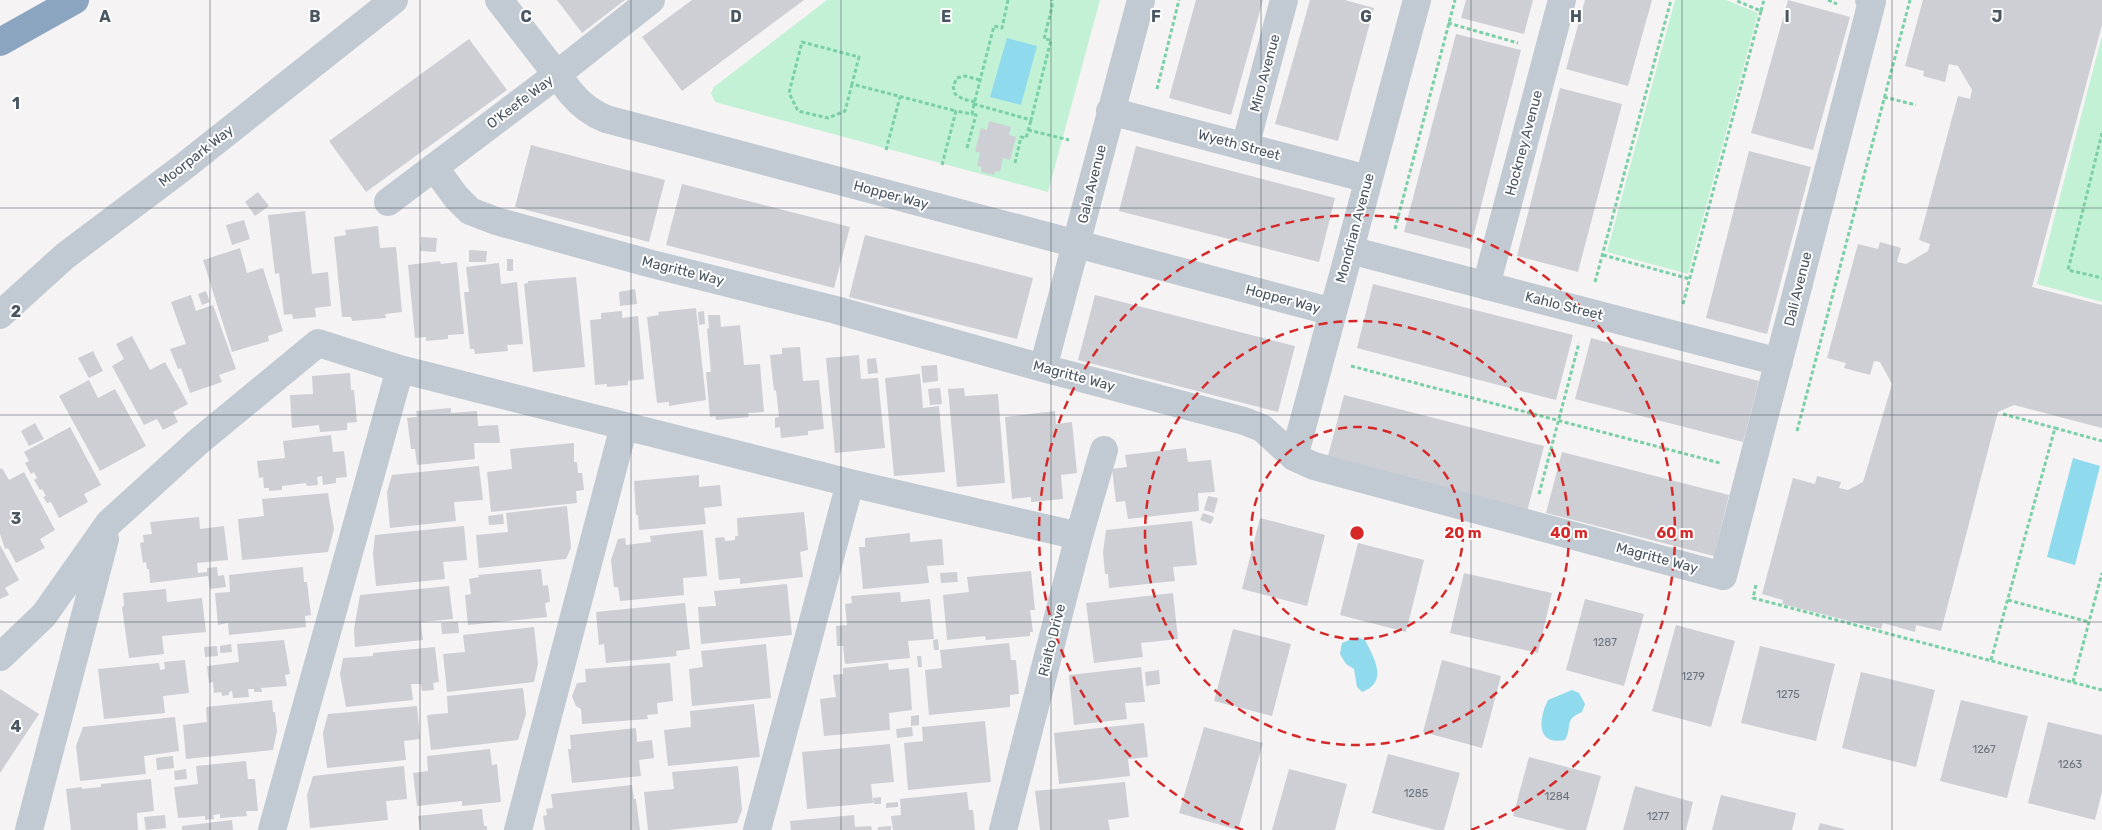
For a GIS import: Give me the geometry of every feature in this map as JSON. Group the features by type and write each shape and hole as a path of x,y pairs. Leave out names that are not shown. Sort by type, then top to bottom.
{"highway":[{"path":"0,42 75,0"}],"street":[{"name":"Moorpark Way","path":"0,316 65,256 182,168 394,0"},
{"name":"Hopper Way","path":"499,0 556,76 582,106 606,119 1333,312"},
{"name":"O'Keefe Way","path":"388,202 556,76 651,0"},
{"name":"Gala Avenue","path":"1043,368 1140,0"},
{"name":"Miro Avenue","path":"1246,147 1284,0"},
{"name":"Mondrian Avenue","path":"1294,457 1417,0"},
{"name":"Hockney Avenue","path":"1486,286 1562,0"},
{"name":"Dali Avenue","path":"1723,576 1870,1"},
{"name":"Wyeth Street","path":"1110,111 1368,179"},
{"name":"Magritte Way","path":"434,167 456,197 470,211 496,221 1244,420 1262,428 1294,457 1314,466 1723,576"},
{"name":"Kahlo Street","path":"1350,250 1779,362"},
{"path":"0,657 44,615 109,523 198,442 318,343 400,369 624,426 850,483 1079,536"},
{"path":"272,830 400,369"},
{"path":"518,830 624,426"},
{"name":"Rialto Drive","path":"1003,830 1079,536 1104,450"},
{"path":"757,830 850,483"},
{"path":"30,830 109,523"}],"path":[{"path":"972,114 994,26 1002,28 1008,0"},
{"path":"1015,162 1021,137 1026,138 1051,40 1044,39 1052,0"},
{"path":"1154,97 1179,0"},
{"path":"1393,237 1455,0"},
{"path":"1595,284 1671,0"},
{"path":"1735,0 1761,11"},
{"path":"1682,308 1764,0"},
{"path":"1796,434 1910,0"},
{"path":"1443,20 1449,24 1514,41 1522,45"},
{"path":"802,42 859,57 852,84 845,111 828,118 798,111 789,93 802,42"},
{"path":"980,80 958,78 953,86 955,94 963,99 1031,120"},
{"path":"852,84 976,116 967,148"},
{"path":"886,150 900,97"},
{"path":"1884,97 1916,106"},
{"path":"942,165 956,111"},
{"path":"1028,130 1069,140"},
{"path":"2102,134 2068,270 2102,278"},
{"path":"1603,255 1690,279"},
{"path":"1532,525 1580,340"},
{"path":"1350,366 1751,471"},
{"path":"2003,414 2102,441"},
{"path":"1991,660 2055,428"},
{"path":"2073,682 2102,573"},
{"path":"1758,579 1753,598 2102,690"},
{"path":"2008,600 2089,622"}],"green space":[{"path":"827,0 1100,0 1048,192 715,102 711,93 714,87"},
{"path":"1675,0 1726,0 1758,13 1688,274 1607,252"},
{"path":"2102,36 2102,302 2037,284"}],"water":[{"path":"1007,38 1037,46 1021,105 990,97"},
{"path":"2073,458 2100,466 2075,565 2047,557"},
{"path":"1357,637 1365,640 1377,669 1375,682 1370,688 1362,692 1357,687 1354,669 1346,664 1340,654 1342,643"},
{"path":"1572,690 1579,693 1585,704 1582,712 1570,721 1565,740 1555,741 1548,739 1544,735 1542,722 1548,700"}],"building":[{"path":"557,0 625,0 582,33"},
{"path":"692,0 804,0 682,91 642,37"},
{"path":"1196,0 1263,0 1231,115 1169,98"},
{"path":"1310,0 1345,0 1374,8 1338,141 1275,124"},
{"path":"1466,0 1533,0 1524,34 1461,18"},
{"path":"1585,0 1652,0 1628,86 1566,69"},
{"path":"1788,0 1850,17 1813,150 1751,133"},
{"path":"1923,0 2102,0 2102,25 2032,287 2102,305 2102,428 2014,405 1998,412 1941,631 1916,625 1915,632 1883,623 1881,629 1782,604 1783,600 1762,594 1793,478 1815,484 1817,476 1841,482 1839,488 1848,490 1863,482 1892,384 1880,362 1874,361 1870,375 1844,368 1846,363 1827,358 1858,244 1878,249 1880,242 1901,248 1897,262 1906,264 1928,251 1930,244 1919,240 1958,96 1970,99 1972,90 1958,66 1949,64 1945,82 1923,76 1924,71 1905,66"},
{"path":"1456,34 1521,50 1470,249 1404,232"},
{"path":"469,39 507,90 366,192 329,141"},
{"path":"1560,88 1622,104 1578,272 1517,256"},
{"path":"989,121 1011,127 1009,135 1016,137 1010,160 1003,158 1000,172 995,171 994,175 981,172 982,167 977,166 980,153 975,151 981,128 987,130"},
{"path":"531,145 665,180 649,242 515,207"},
{"path":"1136,146 1335,198 1319,262 1119,211"},
{"path":"1749,151 1811,167 1767,334 1706,318"},
{"path":"682,184 850,227 834,288 666,245"},
{"path":"258,192 269,206 255,216 245,202"},
{"path":"305,211 312,274 328,272 331,306 315,308 316,317 293,319 292,314 284,315 279,273 275,274 268,215"},
{"path":"244,220 250,239 232,245 226,225"},
{"path":"378,226 380,248 396,247 402,312 385,314 386,318 352,321 351,317 342,317 334,237 346,235 345,230"},
{"path":"865,235 1033,278 1017,339 849,297"},
{"path":"421,237 437,238 436,252 420,251"},
{"path":"240,248 247,273 263,268 283,331 268,336 269,341 232,352 203,260"},
{"path":"469,250 487,251 486,262 469,262"},
{"path":"507,259 513,259 513,271 507,271"},
{"path":"440,261 441,264 457,262 464,334 448,335 448,339 426,341 426,337 415,338 408,265"},
{"path":"499,263 501,284 517,282 523,344 507,345 508,351 475,354 474,349 470,349 464,292 469,292 466,267"},
{"path":"576,277 585,367 533,372 524,284 528,283 528,281"},
{"path":"1373,284 1573,335 1556,400 1357,348"},
{"path":"635,289 637,304 620,306 619,292"},
{"path":"206,291 210,302 202,305 198,294"},
{"path":"191,295 196,311 213,305 236,369 219,375 222,382 190,393 181,368 178,369 170,349 186,344 171,302"},
{"path":"1095,295 1295,346 1278,412 1078,360"},
{"path":"696,308 706,400 669,406 669,402 657,403 647,317 659,315 658,312"},
{"path":"622,311 622,318 638,316 644,379 628,381 628,385 607,387 607,384 595,385 590,320 601,319 601,313"},
{"path":"704,311 705,324 699,325 698,312"},
{"path":"708,315 720,315 721,327 740,325 744,365 760,364 764,412 748,413 749,417 716,420 715,416 710,417 706,372 711,372 707,329 709,328"},
{"path":"132,336 150,370 165,362 188,404 173,412 178,422 163,430 157,419 144,425 112,366 124,359 116,344"},
{"path":"1591,338 1759,381 1743,442 1575,399"},
{"path":"800,347 803,381 819,380 824,429 808,431 808,435 781,438 780,427 775,428 775,418 779,417 770,355 782,354 782,348"},
{"path":"93,351 103,371 89,378 78,358"},
{"path":"859,355 861,379 878,378 885,448 835,453 826,358"},
{"path":"876,358 878,373 868,374 867,359"},
{"path":"937,365 938,381 923,383 921,366"},
{"path":"350,373 351,390 354,390 357,422 347,423 347,430 320,432 319,425 292,428 290,395 313,394 312,376"},
{"path":"920,374 923,408 939,406 945,472 894,476 885,378"},
{"path":"89,380 98,398 115,389 146,446 100,471 59,396"},
{"path":"940,388 942,404 930,405 928,389"},
{"path":"964,388 965,396 998,394 1005,483 957,487 948,389"},
{"path":"1344,395 1544,446 1527,512 1327,460"},
{"path":"451,408 451,413 477,411 478,426 498,425 500,443 474,443 475,459 417,465 415,449 411,449 407,418 417,417 416,411"},
{"path":"1055,411 1056,424 1072,422 1077,473 1061,475 1063,499 1031,502 1031,497 1012,499 1005,417"},
{"path":"35,423 44,439 29,446 21,431"},
{"path":"70,427 101,485 84,494 88,502 59,518 51,502 47,503 43,497 46,496 34,480 37,478 34,472 31,474 25,463 29,461 24,452"},
{"path":"331,435 333,452 344,451 347,477 336,478 336,483 323,485 322,476 317,477 318,485 307,486 306,483 282,486 282,490 269,491 269,488 264,488 263,477 259,478 257,461 285,458 283,441"},
{"path":"574,443 574,462 577,462 578,473 582,473 584,490 576,491 577,503 491,512 487,472 512,469 510,449"},
{"path":"1186,448 1188,462 1211,460 1215,492 1198,493 1199,511 1128,519 1125,501 1116,502 1112,469 1127,467 1125,455"},
{"path":"1562,452 1729,495 1714,556 1546,513"},
{"path":"479,466 483,500 454,502 456,521 390,528 387,492 392,475"},
{"path":"2,468 9,480 24,472 55,530 40,539 45,548 16,563 8,548 5,549 0,534 0,469"},
{"path":"699,475 699,487 720,485 722,506 704,508 706,524 639,530 634,481"},
{"path":"328,493 334,529 328,552 242,560 238,519 264,516 262,499"},
{"path":"1208,496 1218,498 1214,513 1204,510"},
{"path":"567,506 571,548 566,559 479,568 476,535 508,532 506,513"},
{"path":"804,512 808,550 800,552 803,577 740,584 740,578 719,580 715,538 724,537 725,541 735,540 735,536 738,536 737,518"},
{"path":"1203,513 1214,517 1211,524 1200,520"},
{"path":"503,514 504,524 489,525 488,516"},
{"path":"199,517 200,529 224,526 228,560 197,563 198,573 207,572 207,568 217,567 218,576 224,575 226,587 210,589 208,576 150,583 149,569 147,569 146,562 143,563 140,543 144,542 143,535 152,534 150,522"},
{"path":"1260,518 1325,535 1307,606 1242,589"},
{"path":"1192,521 1197,565 1173,567 1175,581 1109,588 1108,574 1105,574 1103,552 1106,530"},
{"path":"464,526 467,560 443,562 445,579 376,586 373,554 375,535"},
{"path":"703,530 707,576 683,578 684,595 620,601 618,587 614,587 611,560 618,539 625,538 626,545 651,542 650,536"},
{"path":"910,533 910,542 942,539 944,565 927,566 929,583 863,589 859,547 865,547 865,538"},
{"path":"1358,543 1424,560 1406,632 1340,615"},
{"path":"0,545 19,580 5,588 9,595 0,599"},
{"path":"303,567 311,615 305,616 306,627 229,635 228,623 218,625 215,593 230,592 229,575"},
{"path":"541,569 543,586 548,585 550,602 545,603 547,617 468,625 465,595 471,594 469,579 479,577 478,575"},
{"path":"1031,571 1035,610 1030,610 1033,632 1030,632 1030,636 986,640 985,636 947,640 943,595 969,592 967,577"},
{"path":"957,572 958,582 941,583 940,573"},
{"path":"1464,573 1552,593 1538,653 1450,633"},
{"path":"787,584 792,635 701,644 698,607 716,606 714,591"},
{"path":"449,586 453,619 421,622 423,640 355,647 354,629 360,595"},
{"path":"166,589 167,602 202,598 206,632 162,636 164,654 129,658 122,607 124,606 123,593"},
{"path":"900,592 901,602 930,599 934,639 908,641 910,658 845,664 843,646 837,646 836,626 847,625 845,604 852,603 851,596"},
{"path":"1173,593 1178,639 1141,643 1143,657 1094,663 1086,603"},
{"path":"1585,599 1644,614 1624,686 1566,670"},
{"path":"685,603 690,649 676,651 677,656 606,663 604,644 599,645 596,612"},
{"path":"458,622 459,633 442,634 441,623"},
{"path":"1676,625 1735,641 1711,727 1652,711"},
{"path":"534,627 538,664 534,682 447,692 443,654 465,652 463,635"},
{"path":"1233,629 1291,644 1272,716 1214,701"},
{"path":"938,639 939,650 934,650 933,640"},
{"path":"284,640 290,674 285,675 287,686 261,688 262,692 254,692 254,689 248,689 249,697 233,698 232,691 229,692 229,695 222,696 221,692 214,693 213,682 209,683 207,666 239,662 237,644"},
{"path":"1009,643 1011,660 1016,660 1019,694 1010,695 1010,707 929,715 925,670 942,668 940,650"},
{"path":"231,644 232,652 220,653 220,646"},
{"path":"766,644 771,698 692,706 689,669 703,667 701,651"},
{"path":"217,646 218,656 205,657 204,647"},
{"path":"1760,646 1835,664 1816,741 1741,723"},
{"path":"435,647 439,682 433,683 434,690 422,691 421,684 411,684 413,700 346,707 340,674 343,658 373,656 373,653"},
{"path":"917,656 921,656 922,667 918,667"},
{"path":"185,660 189,693 163,696 165,713 104,719 98,669 159,663 160,670 165,669 164,662"},
{"path":"1442,660 1501,676 1482,748 1423,732"},
{"path":"670,663 673,701 657,703 658,714 647,715 648,719 582,724 581,709 576,706 572,696 577,683 586,682 585,669"},
{"path":"888,663 889,670 909,668 912,710 889,713 890,730 824,736 820,699 836,697 833,675 843,674 843,668"},
{"path":"1141,667 1145,702 1125,703 1127,719 1074,725 1069,675"},
{"path":"1159,670 1160,684 1146,686 1145,672"},
{"path":"1861,672 1935,690 1916,767 1842,748"},
{"path":"523,688 526,714 518,740 431,750 427,715 448,713 447,696"},
{"path":"0,689 39,714 0,773"},
{"path":"272,700 277,731 273,750 186,759 183,725 207,722 206,707"},
{"path":"1961,700 2028,716 2007,798 1940,781"},
{"path":"754,704 760,757 668,766 664,730 691,727 690,711"},
{"path":"417,706 420,739 404,741 406,760 327,768 323,733 328,714"},
{"path":"919,715 919,725 911,726 911,716"},
{"path":"175,717 179,751 144,756 146,774 80,781 76,746 83,727"},
{"path":"985,721 991,782 908,790 904,743 923,741 922,727"},
{"path":"2048,722 2102,735 2102,792 2095,820 2028,803"},
{"path":"1144,723 1148,757 1128,759 1130,776 1059,784 1054,733"},
{"path":"912,727 913,736 897,738 896,729"},
{"path":"1204,727 1263,743 1238,830 1179,813"},
{"path":"636,728 637,742 652,740 654,758 639,760 641,776 572,783 568,749 571,749 570,735"},
{"path":"890,744 894,782 871,784 873,803 807,809 802,752"},
{"path":"490,749 492,765 497,764 501,802 462,806 462,801 417,806 413,773 428,771 427,756"},
{"path":"1388,754 1460,773 1444,830 1436,830 1372,813"},
{"path":"173,756 174,768 157,770 156,758"},
{"path":"1529,757 1601,776 1586,830 1567,830 1513,816"},
{"path":"246,761 248,779 255,779 258,811 246,811 247,816 220,818 220,814 213,815 214,819 205,820 205,816 178,818 174,787 198,784 196,766"},
{"path":"404,766 407,799 386,801 388,820 310,828 307,795 313,776"},
{"path":"738,766 742,810 737,823 668,830 648,830 644,792 674,789 672,772"},
{"path":"186,769 187,779 175,780 174,771"},
{"path":"1289,769 1347,784 1335,830 1272,830"},
{"path":"151,779 154,811 137,813 138,830 71,830 66,789 101,787 101,784"},
{"path":"1125,782 1129,817 1108,820 1110,830 1040,830 1035,791"},
{"path":"632,785 640,830 545,830 543,816 547,815 546,809 553,808 551,794"},
{"path":"1635,786 1693,802 1686,830 1623,830"},
{"path":"967,792 969,810 973,810 975,830 893,830 891,816 901,815 900,799"},
{"path":"1721,795 1796,813 1792,830 1712,830"},
{"path":"881,797 881,804 874,804 873,798"},
{"path":"898,802 898,807 886,808 886,803"},
{"path":"482,809 484,826 487,826 487,830 420,830 418,816"},
{"path":"165,815 166,828 146,830 144,817"},
{"path":"854,815 855,827 871,826 872,830 791,830 790,821"},
{"path":"232,820 233,830 182,830 182,826"},
{"path":"1820,823 1844,829 1844,830 1818,830"},
{"path":"891,826 891,830 878,830 878,827"}]}
